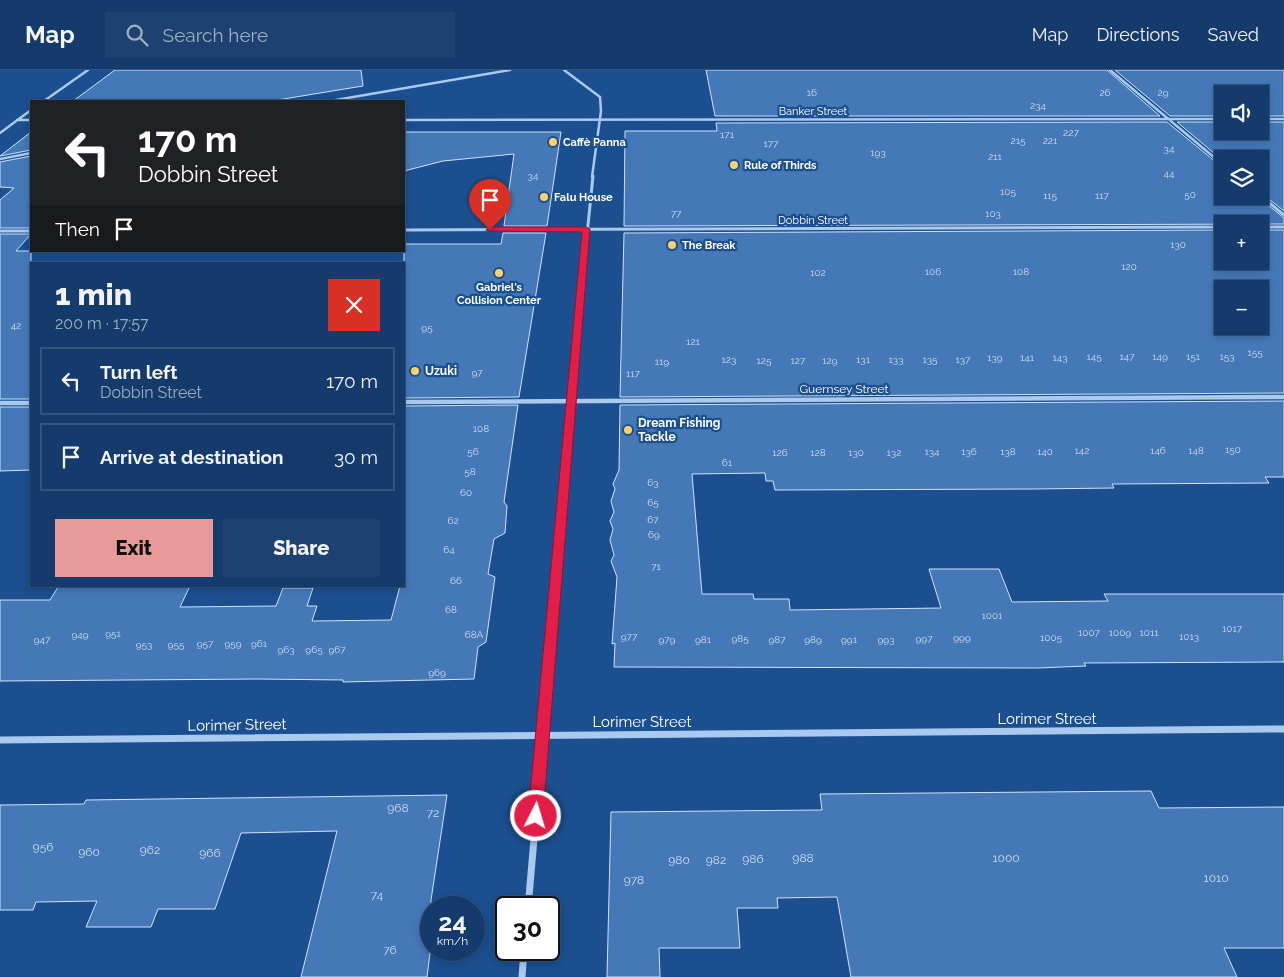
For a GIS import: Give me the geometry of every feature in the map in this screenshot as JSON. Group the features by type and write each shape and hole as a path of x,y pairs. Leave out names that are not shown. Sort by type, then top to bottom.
{"street":[{"path":"45,100 88,70"},
{"path":"336,100 510,70"},
{"path":"529,896 586,229 599,120 602,111 600,97 564,70"},
{"path":"1110,70 1214,157"},
{"path":"0,133 30,111"},
{"name":"Banker Street","path":"405,120 1214,119"},
{"path":"1269,119 1284,119"},
{"path":"16,120 30,120"},
{"path":"0,158 30,153"},
{"path":"1269,202 1284,215"},
{"path":"1269,227 1284,226"},
{"name":"Dobbin Street","path":"405,230 1214,227"},
{"path":"0,231 30,231"},
{"name":"Guernsey Street","path":"405,402 1284,397"},
{"path":"0,403 30,403"},
{"name":"Lorimer Street","path":"0,740 1284,729"},
{"path":"522,977 523,961"}],"building":[{"path":"115,70 361,70 363,86 277,100 74,100"},
{"path":"706,70 1107,70 1160,116 715,116"},
{"path":"1115,70 1284,70 1284,116 1269,116 1269,85 1214,85 1214,116 1170,116"},
{"path":"1167,122 1214,160 1214,205 1268,205 1284,218 1284,224 1269,224 1269,215 1214,215 1214,224 624,226 625,131 717,131 716,123"},
{"path":"1177,122 1214,122 1214,140 1269,140 1269,122 1284,122 1284,211 1269,199 1269,150 1214,150 1214,153"},
{"path":"405,132 561,132 547,226 504,226 514,154 443,161 405,171"},
{"path":"30,133 30,150 0,156"},
{"path":"30,156 30,228 0,228 0,200 14,188 0,187 0,162"},
{"path":"1214,230 1214,270 1269,270 1269,230 1284,230 1284,393 620,397 624,233"},
{"path":"503,233 546,233 519,397 405,398 405,244 501,244"},
{"path":"0,234 30,234 16,251 31,252 30,399 0,399"},
{"path":"1284,401 1284,477 1265,477 1269,483 1112,484 1114,488 775,490 773,481 766,481 765,473 692,474 702,594 753,594 754,599 789,599 790,610 941,608 929,569 999,569 1012,602 1108,601 1104,594 1284,594 1284,662 1084,663 1086,666 1038,668 614,667 615,643 612,644 617,577 611,561 614,555 610,540 613,529 610,521 614,512 611,501 615,489 613,484 619,470 620,405"},
{"path":"518,405 504,502 507,506 505,533 494,539 488,574 495,577 486,642 478,647 474,679 343,682 343,680 258,679 0,681 0,600 50,600 58,587 190,587 180,607 276,606 283,588 313,588 307,606 317,606 312,621 391,620 400,587 405,587 405,406"},
{"path":"0,407 30,407 30,470 0,471"},
{"path":"1151,791 1159,808 1284,807 1284,948 1224,948 1237,977 851,977 837,897 777,898 778,908 737,908 740,948 659,948 660,977 607,977 611,812 822,810 820,794"},
{"path":"447,795 432,896 420,896 420,961 429,961 427,977 301,977 337,831 241,833 215,909 158,909 151,927 86,927 97,901 36,902 33,910 0,910 0,805 84,804 86,800"}],"place":[{"name":"Caffè Panna","path":"553,142"},
{"name":"Rule of Thirds","path":"734,165"},
{"name":"Falu House","path":"544,197"},
{"name":"The Break","path":"672,245"},
{"name":"Gabriel's Collision Center","path":"499,273"},
{"name":"Uzuki","path":"415,371"},
{"name":"Dream Fishing Tackle","path":"628,430"}],"route":[{"path":"490,230 586,229 536,816"}]}
